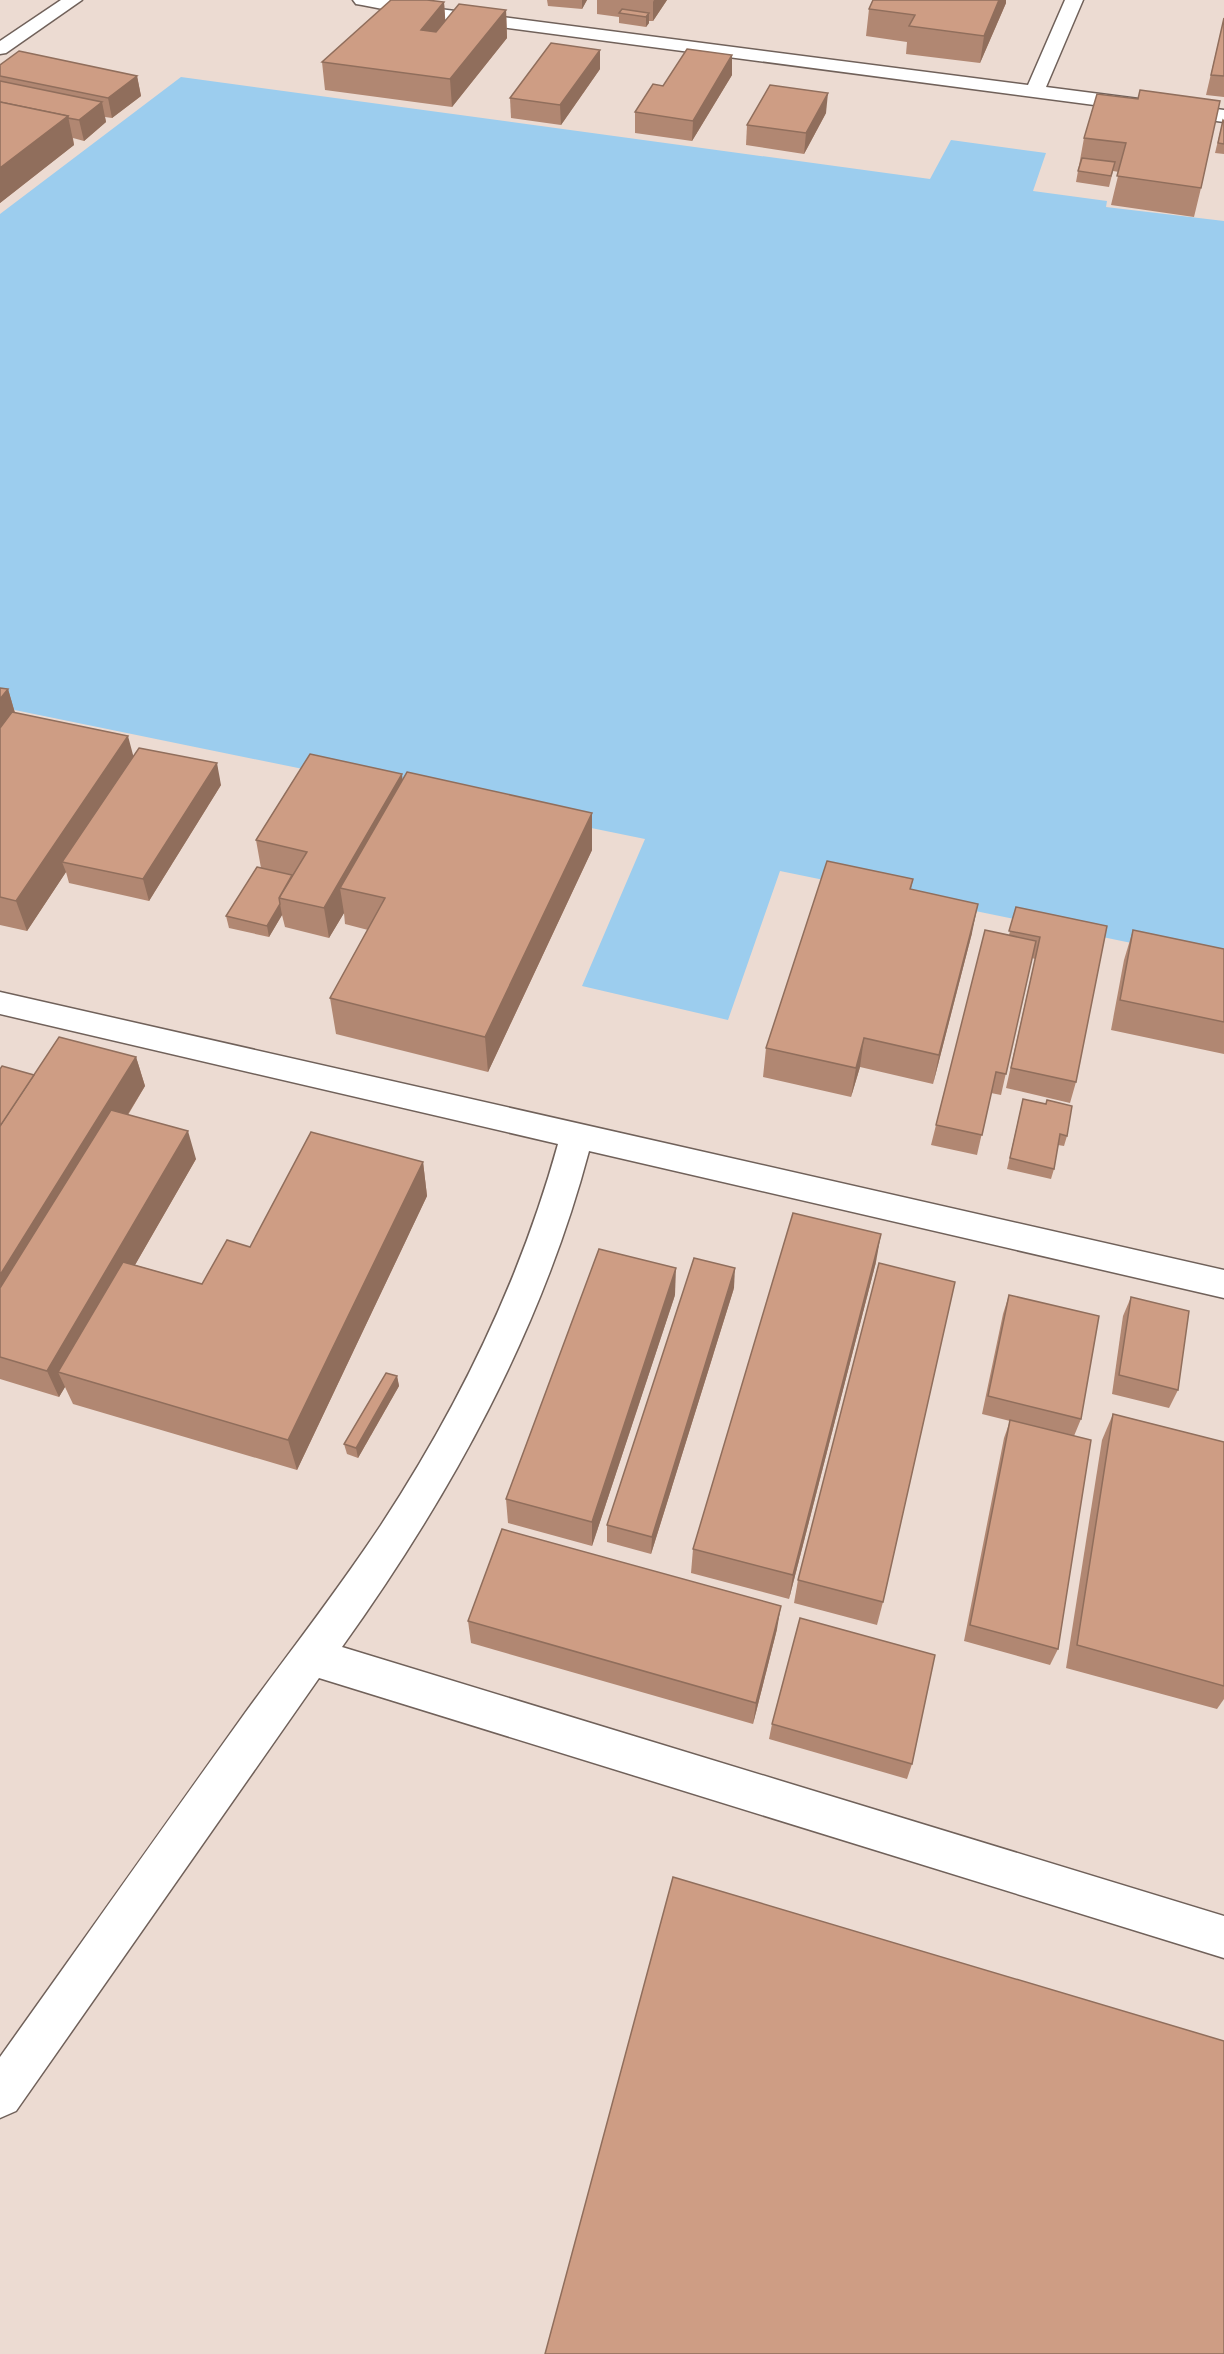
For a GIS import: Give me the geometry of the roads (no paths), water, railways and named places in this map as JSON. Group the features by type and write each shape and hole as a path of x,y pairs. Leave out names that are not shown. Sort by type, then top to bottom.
{"street":[{"path":"0,49 73,0"},
{"path":"362,0 424,12 1224,116"},
{"path":"1035,91 1074,0"},
{"path":"0,1003 1224,1284"},
{"path":"0,2095 310,1656 370,1575 420,1496 465,1419 502,1345 533,1273 558,1204 576,1137"},
{"path":"310,1656 1224,1936"}],"water":[{"path":"181,77 930,179 951,140 1046,153 1033,191 1107,201 1106,207 1224,221 1224,962 780,871 728,1020 582,986 645,839 0,707 0,214"}]}
